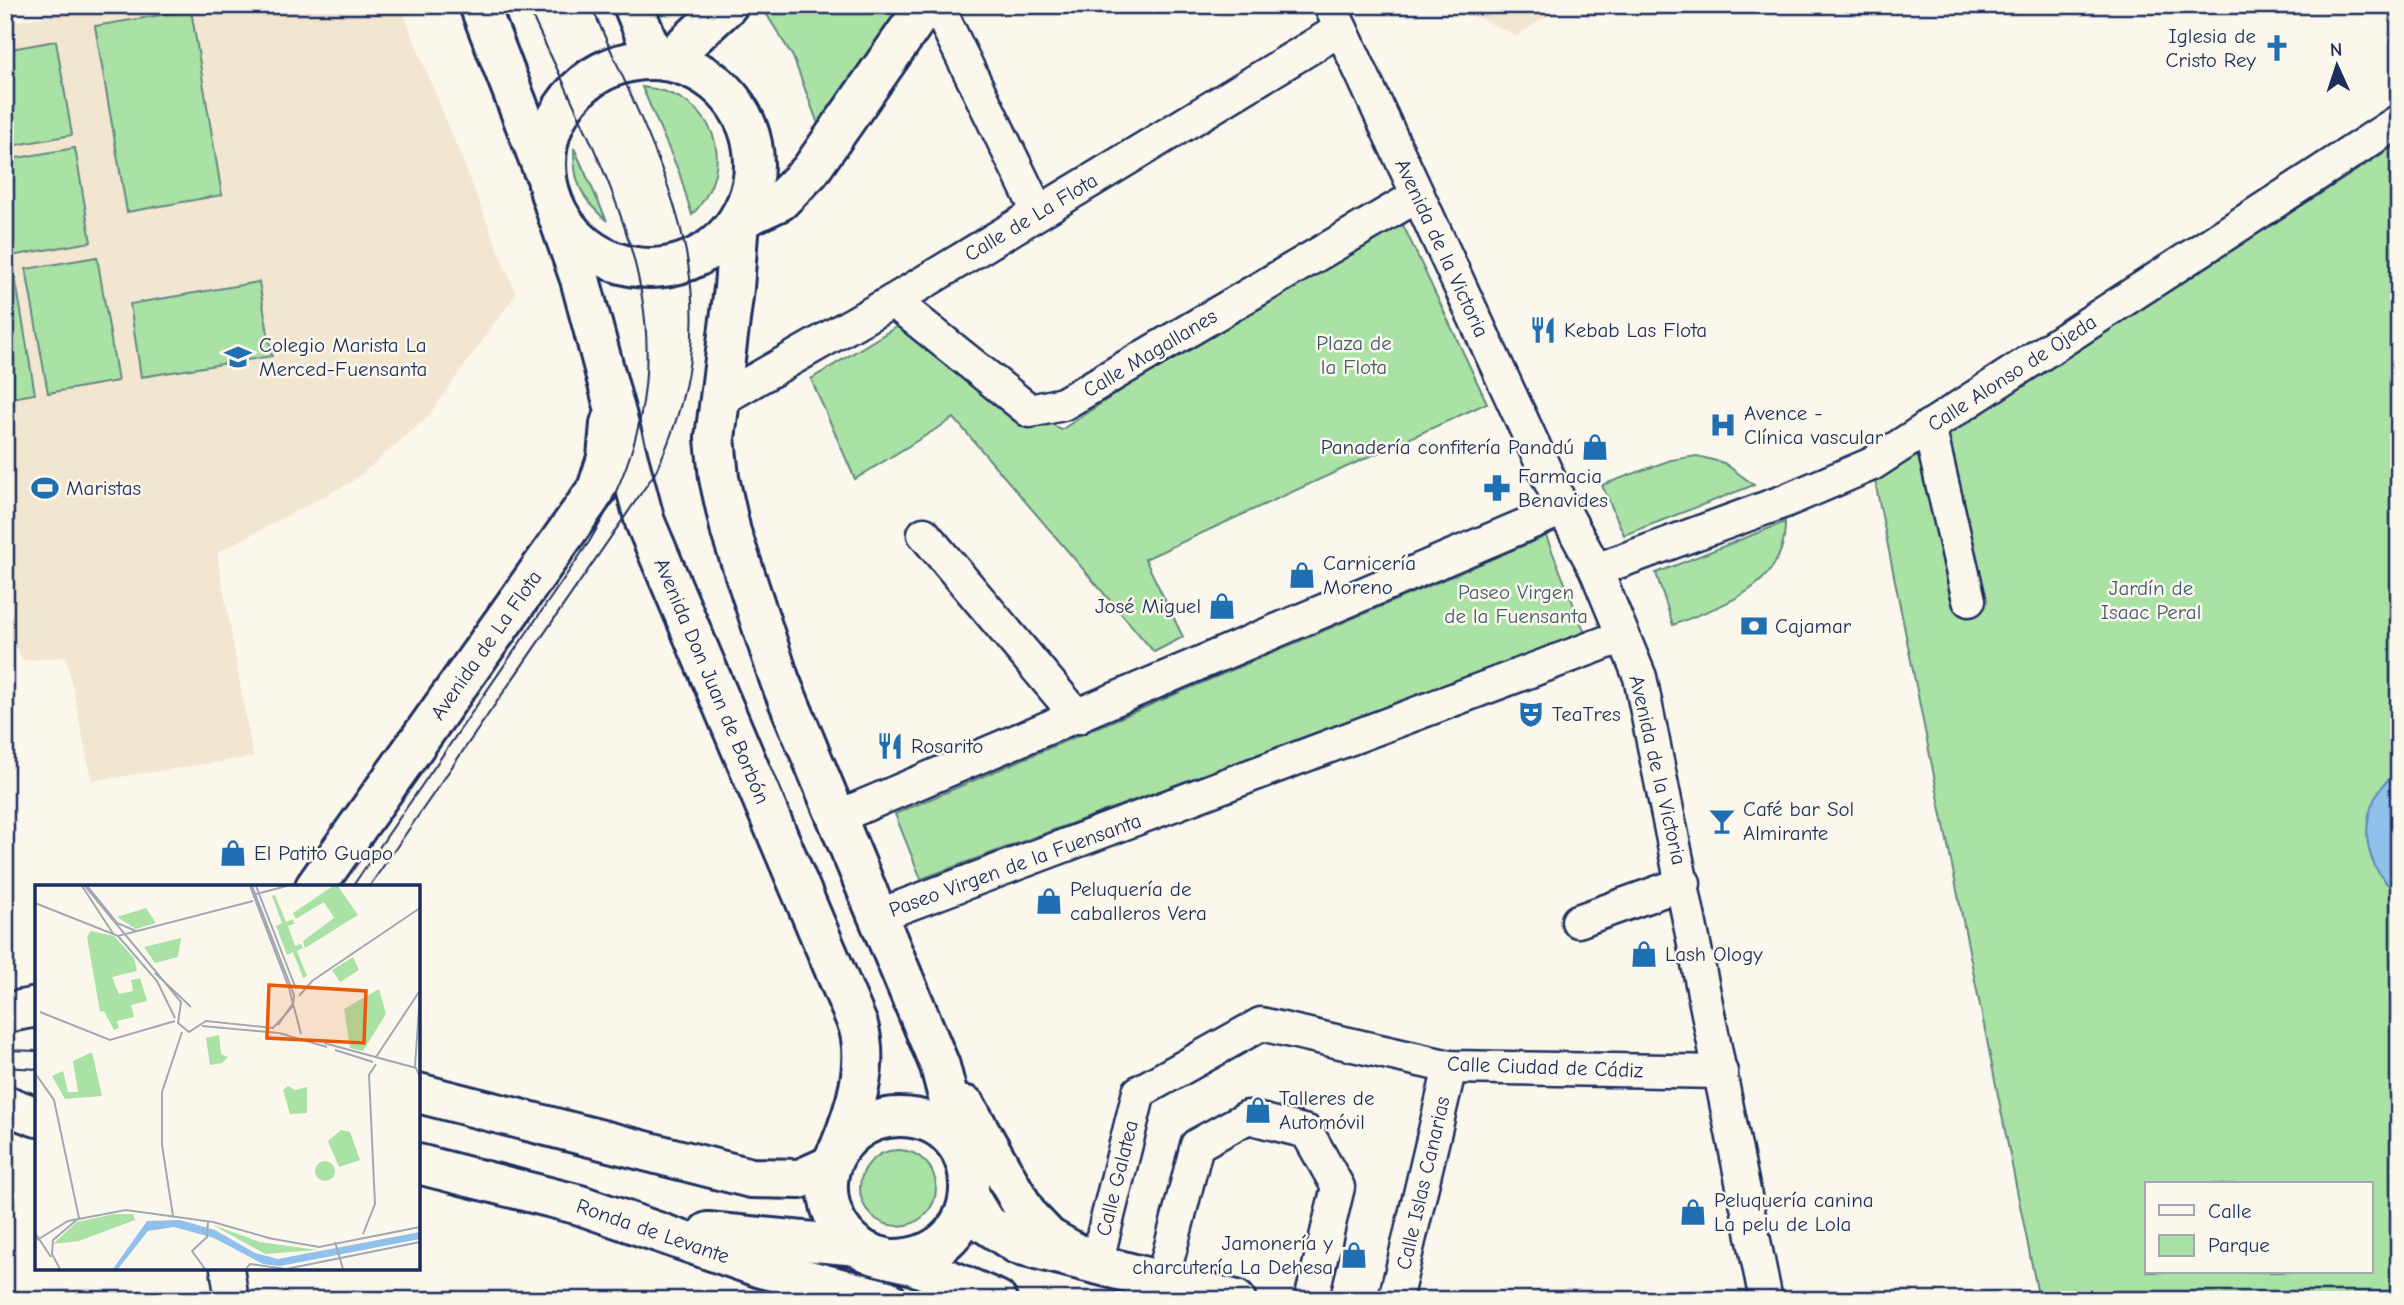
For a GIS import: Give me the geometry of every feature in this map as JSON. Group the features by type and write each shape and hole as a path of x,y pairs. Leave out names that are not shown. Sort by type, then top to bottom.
{"main road":[{"name":"Avenida Don Juan de Borbón","path":"479,5 580,279 645,522 862,1035 862,1061 856,1101 836,1156"},
{"path":"634,5 661,60"},
{"path":"661,60 728,5"},
{"path":"926,5 810,171 780,201 739,219 724,237 689,261 673,266 638,268 598,254 580,242 550,193 546,149 554,121 569,97 583,83 617,64 661,60 683,65 713,80 727,93 748,125 755,162 754,181 739,219 715,450 731,532 780,681 920,1017 948,1091 970,1198 985,1223 1008,1241 1236,1300"},
{"name":"Avenida de La Flota","path":"316,885 597,489 604,474 609,444 610,387"},
{"path":"5,1013 35,1007"},
{"path":"920,1017 1028,1216 1049,1238 1096,1264"},
{"path":"420,1094 751,1178 800,1180 836,1156 869,1123 906,1117 930,1123 941,1130 951,1138 964,1159"},
{"path":"5,1105 35,1116"},
{"path":"836,1156 827,1191 833,1216 875,1253 917,1256 939,1247 962,1221 970,1198"},
{"name":"Ronda de Levante","path":"420,1165 580,1205 761,1268 887,1300"},
{"path":"580,1205 725,1235 825,1241 875,1253 997,1300"}],"street":[{"path":"937,5 1038,212"},
{"name":"Calle de La Flota","path":"718,401 892,301 1038,212 1336,17"},
{"name":"Avenida de la Victoria","path":"1336,17 1563,509 1596,570 1640,677 1684,883 1766,1300"},
{"name":"Calle Alonso de Ojeda","path":"1596,570 1785,501 1872,464 2399,121"},
{"name":"Calle Magallanes","path":"892,301 1030,411 1063,404 1417,196"},
{"path":"1929,426 1969,600"},
{"path":"835,818 1563,509"},
{"path":"924,534 1078,717"},
{"name":"Paseo Virgen de la Fuensanta","path":"877,916 1623,636"},
{"path":"1578,921 1684,883"},
{"name":"Calle Ciudad de Cádiz","path":"1139,1092 1261,1024 1450,1067 1721,1072"},
{"name":"Calle Islas Canarias","path":"1395,1300 1450,1067"},
{"name":"Calle Galatea","path":"1096,1264 1139,1092"},
{"path":"1162,1281 1198,1145 1248,1117 1307,1132 1338,1187 1311,1300"},
{"path":"227,1270 232,1300"}],"shaded area":[{"name":"Colegio Marista La Merced-Fuensanta","path":"119,5 400,5 516,294 426,419 353,481 217,553 253,757 92,781 66,656 22,661 5,616 5,23"},
{"path":"1451,5 1563,5 1517,36"}],"green space":[{"path":"771,5 905,5 820,129 793,57 764,10"},
{"path":"191,10 222,195 127,212 95,26"},
{"path":"56,41 72,135 5,147 5,50"},
{"path":"642,87 667,92 687,102 702,117 712,134 717,153 715,174 707,195 692,215 679,172"},
{"name":"Jardín de Isaac Peral","path":"2399,143 2399,1300 2039,1300 1875,481"},
{"path":"75,148 91,242 5,257 5,160"},
{"path":"574,148 607,221 591,205 581,189 575,170"},
{"name":"Plaza de la Flota","path":"1395,208 1487,403 1145,559 1183,637 1154,652 954,418 855,479 811,379 901,324 1061,430"},
{"path":"97,257 118,381 48,393 26,269"},
{"path":"14,270 35,394 5,399 5,272"},
{"path":"259,282 272,356 141,377 130,304"},
{"path":"1697,456 1724,463 1754,485 1624,535 1602,485 1671,460"},
{"path":"1785,522 1783,545 1775,563 1763,578 1731,601 1673,625 1656,573"},
{"name":"Paseo Virgen de la Fuensanta","path":"1546,536 1585,633 921,879 895,814"},
{"path":"898,1150 912,1153 925,1161 933,1174 936,1188 933,1202 925,1215 912,1223 898,1226 884,1223 871,1215 863,1202 860,1188 863,1174 871,1161 884,1153"}],"water":[{"path":"2399,771 2399,894 2385,882 2375,867 2367,832 2375,798 2385,783"}],"tram line":[{"path":"353,885 589,542 625,469 643,400 646,334 636,269 617,205 527,5"},
{"path":"370,885 655,473 680,408 691,347 691,289 682,233 665,178 591,5"},
{"path":"5,1050 35,1051"},
{"path":"5,1067 35,1069"}],"place":[{"name":"Iglesia de Cristo Rey","path":"2277,48"},
{"name":"Kebab Las Flota","path":"1543,330"},
{"name":"Colegio Marista La Merced-Fuensanta","path":"238,357"},
{"name":"Avence - Clínica vascular","path":"1723,425"},
{"name":"Panadería confitería Panadú","path":"1595,447"},
{"name":"Maristas","path":"45,488"},
{"name":"Farmacia Benavides","path":"1497,488"},
{"name":"Carnicería Moreno","path":"1302,575"},
{"name":"José Miguel","path":"1222,606"},
{"name":"Cajamar","path":"1754,626"},
{"name":"TeaTres","path":"1531,714"},
{"name":"Rosarito","path":"890,746"},
{"name":"Café bar Sol Almirante","path":"1722,821"},
{"name":"El Patito Guapo","path":"233,853"},
{"name":"Peluquería de caballeros Vera","path":"1049,901"},
{"name":"Lash Ology","path":"1644,954"},
{"name":"Talleres de Automóvil","path":"1258,1110"},
{"name":"Peluquería canina La pelu de Lola","path":"1693,1212"},
{"name":"Jamonería y charcutería La Dehesa","path":"1354,1255"}]}
